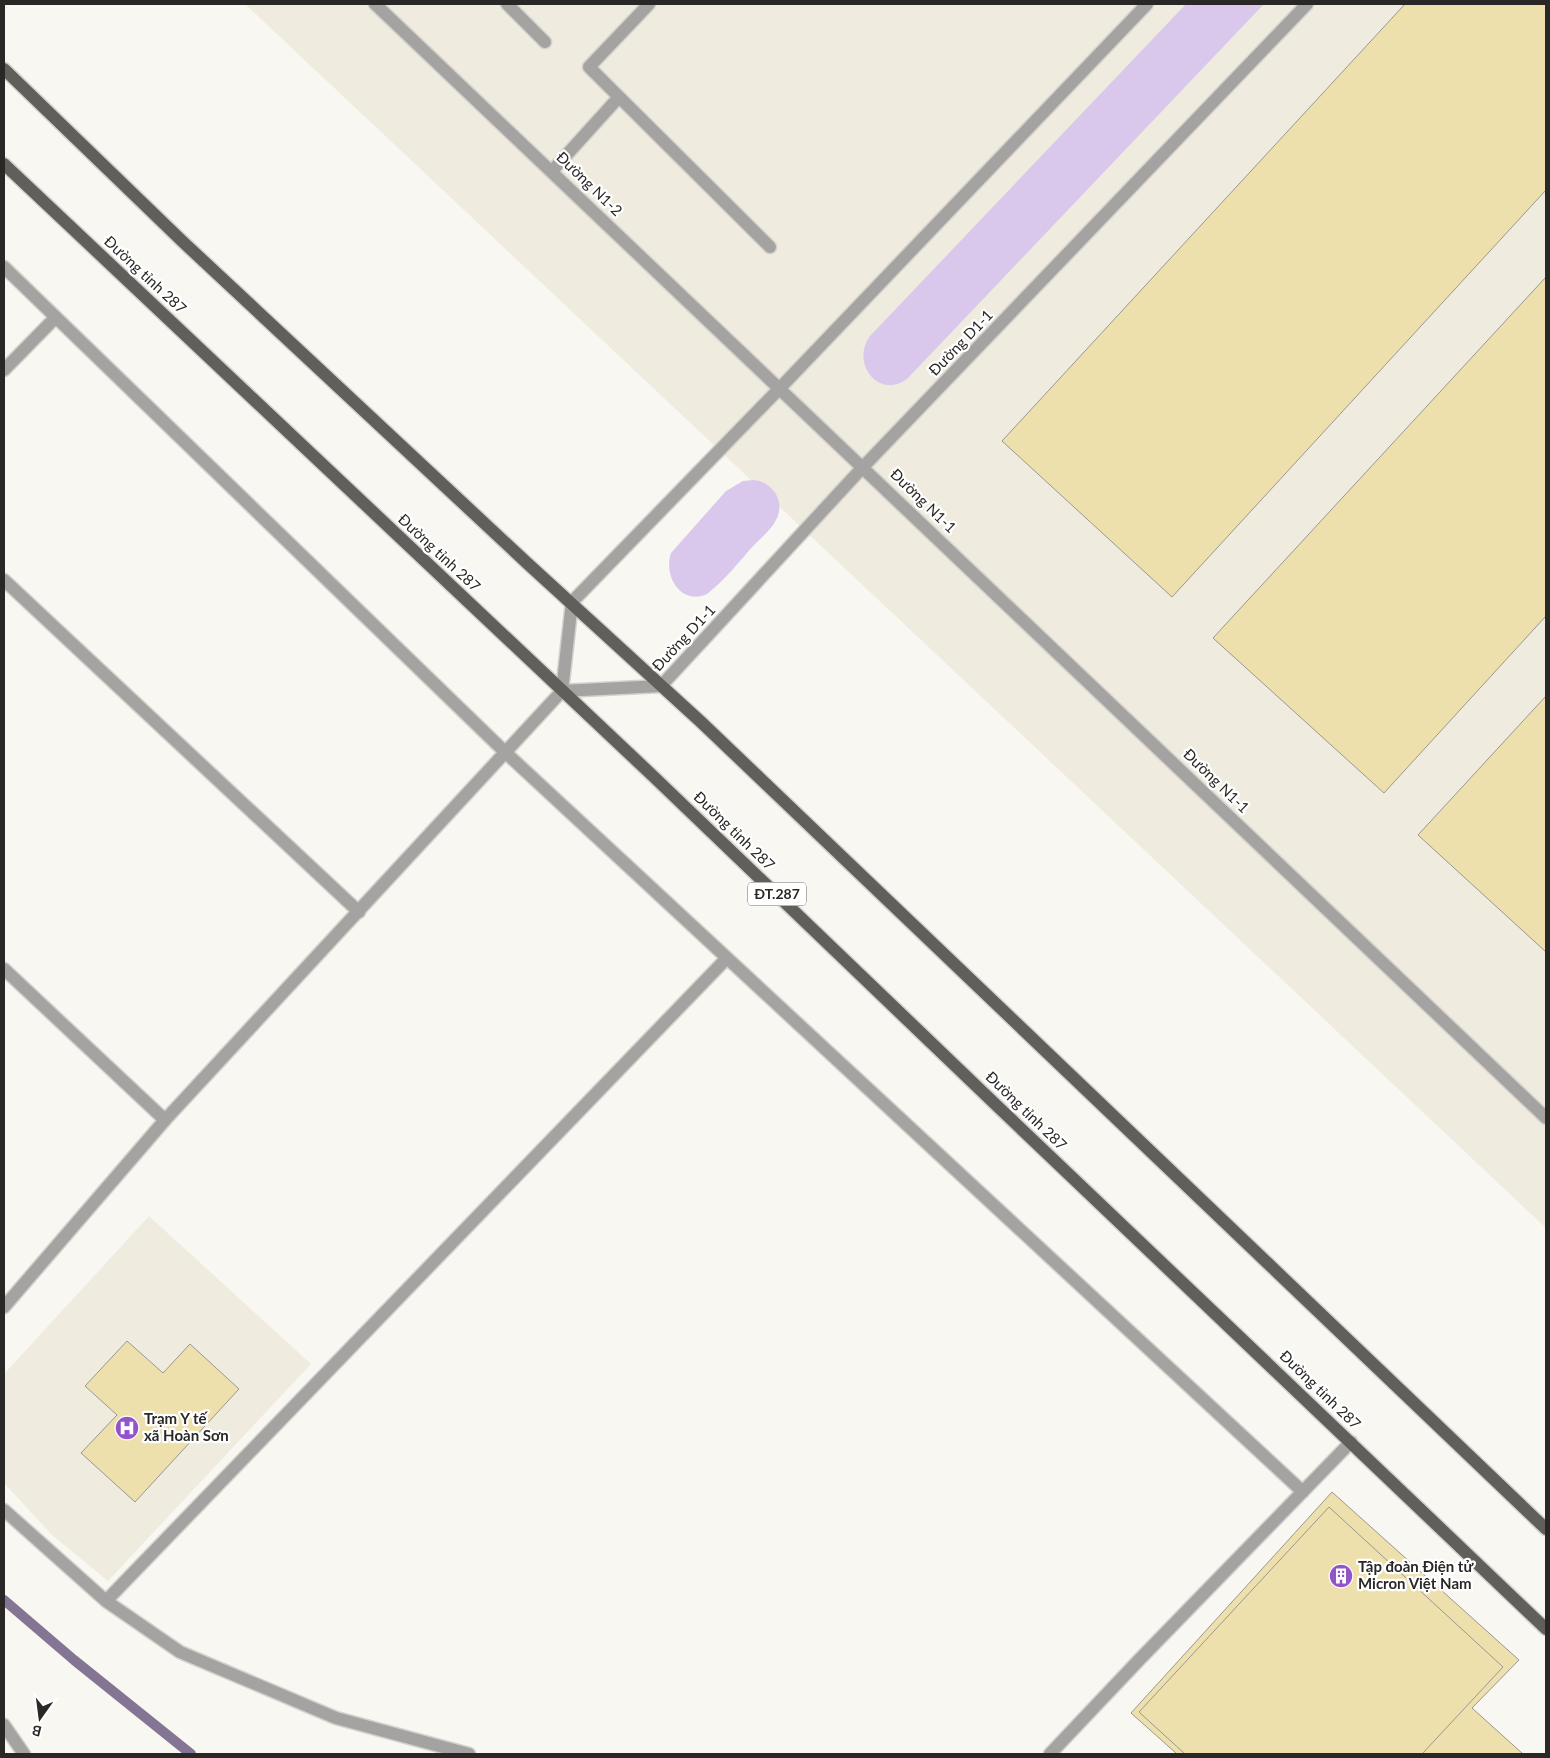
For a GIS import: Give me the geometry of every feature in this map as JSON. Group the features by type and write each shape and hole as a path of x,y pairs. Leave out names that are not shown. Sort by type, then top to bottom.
{"main road":[{"path":"4,69 189,247 527,563 572,602 701,722 1546,1529"},
{"name":"Đường tỉnh 287","path":"4,164 662,784 1007,1116 1546,1629"}],"street":[{"name":"Đường N1-2","path":"375,4 864,467"},
{"path":"507,4 545,42"},
{"path":"649,4 589,67 770,247"},
{"path":"4,1307 165,1120 562,691 572,602 780,388 1147,4"},
{"name":"Đường D1-1","path":"562,691 661,686 864,467 1307,4"},
{"path":"552,171 619,97"},
{"path":"4,267 506,753 1303,1492"},
{"path":"4,370 56,317"},
{"name":"Đường N1-1","path":"864,467 1546,1118"},
{"path":"4,580 359,912"},
{"path":"106,1600 727,958"},
{"path":"4,969 165,1120"},
{"path":"1050,1754 1351,1442"},
{"path":"4,1510 106,1600 180,1652 336,1718 469,1754"},
{"path":"4,1726 24,1754"}],"shaded area":[{"path":"245,4 1546,4 1546,1228"},
{"path":"1186,4 1264,4 907,379 897,384 887,385 878,382 871,376 863,357 865,346 870,336"},
{"path":"754,480 767,485 776,494 779,513 774,524 707,594 698,597 689,596 682,592 676,587 672,579 669,562 671,553 726,491 743,481"},
{"name":"Trạm Y tế xã Hoàn Sơn","path":"149,1216 311,1364 108,1581 53,1536 4,1483 4,1374"}],"building":[{"path":"1405,4 1546,4 1546,190 1172,597 1002,441"},
{"path":"1546,277 1546,616 1384,793 1213,638"},
{"path":"1546,696 1546,952 1418,835"},
{"path":"127,1341 163,1373 190,1344 239,1389 135,1502 81,1453 117,1415 85,1386"},
{"name":"Tập đoàn Điện tử Micron Việt Nam","path":"1332,1492 1519,1660 1472,1708 1523,1754 1177,1754 1131,1713"},
{"name":"Tập đoàn Điện tử Micron Việt Nam","path":"1329,1507 1503,1667 1422,1754 1185,1754 1139,1712"}],"waterway":[{"path":"4,1600 74,1660 191,1754"}],"place":[{"name":"Trạm Y tế xã Hoàn Sơn","path":"127,1428"},
{"name":"Tập đoàn Điện tử Micron Việt Nam","path":"1341,1576"}]}
